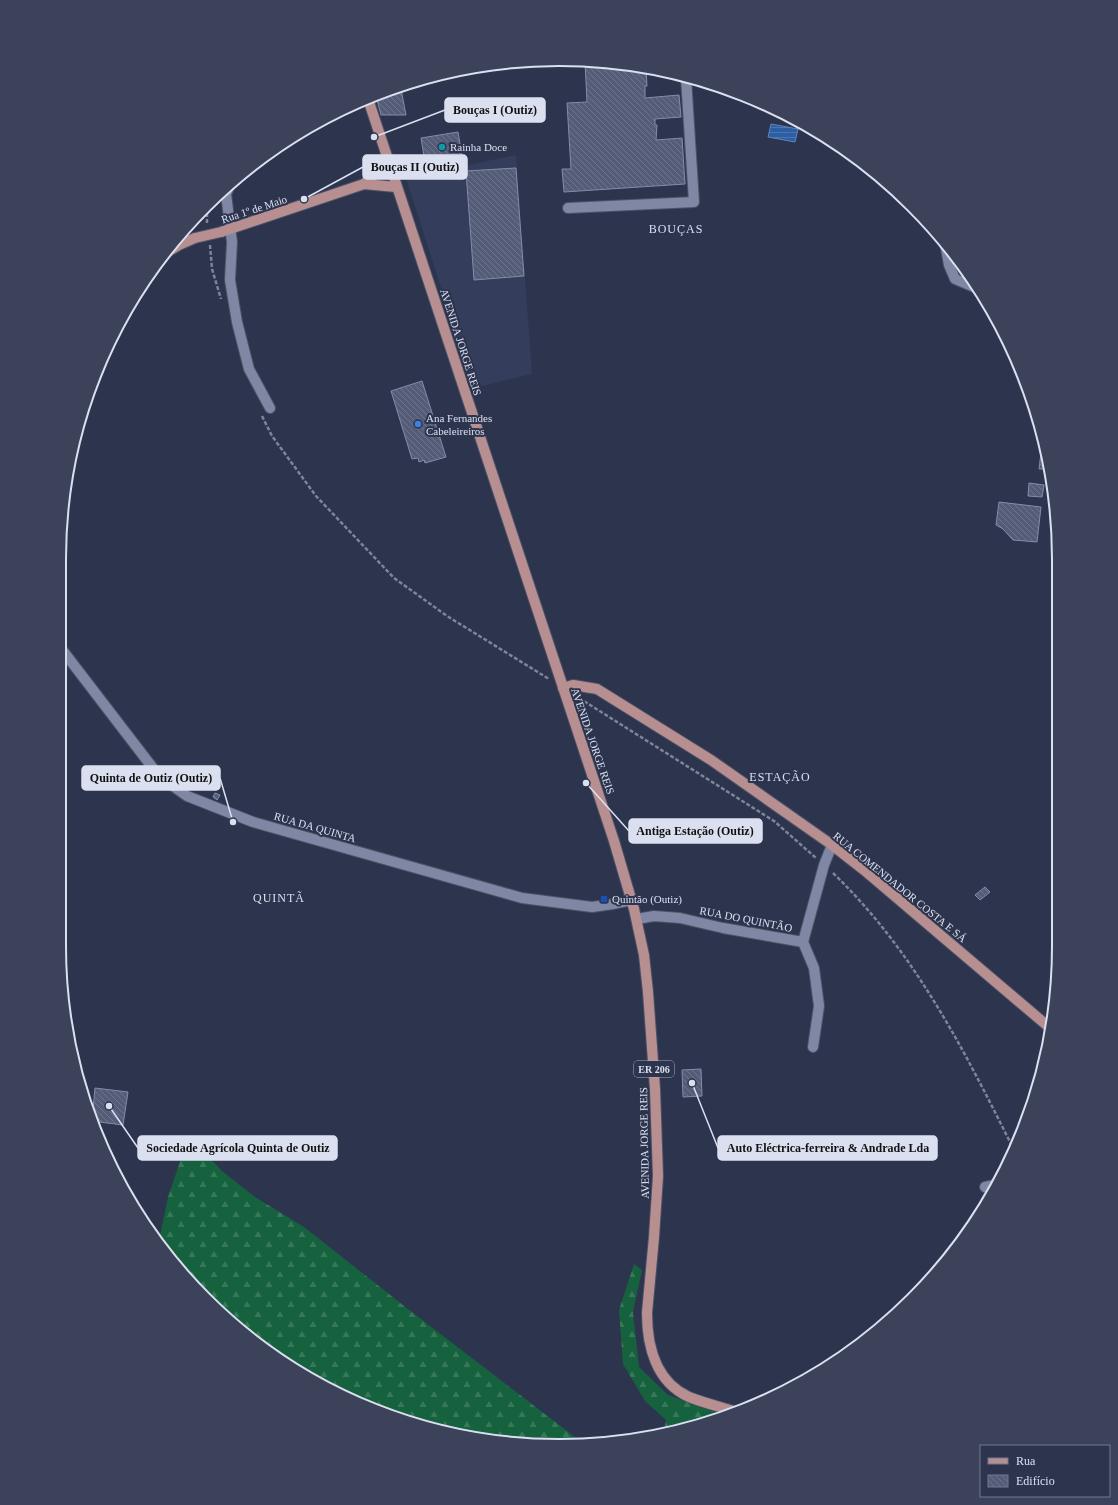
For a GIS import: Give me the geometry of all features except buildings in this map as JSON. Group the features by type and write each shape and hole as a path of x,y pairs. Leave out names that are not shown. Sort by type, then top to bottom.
{"main road":[{"name":"AVENIDA JORGE REIS","path":"370,104 387,161 614,841 637,919 648,992 658,1143 656,1213 647,1313 649,1343 657,1364 666,1377 677,1388 688,1396 728,1409"},
{"name":"Rua 1º de Maio","path":"364,184 387,161"},
{"name":"Rua 1º de Maio","path":"179,245 195,238 231,229 364,184 396,187"},
{"name":"RUA COMENDADOR COSTA E SÁ","path":"563,688 572,685 597,689 711,760 832,845 869,874 1046,1024"}],"street":[{"path":"568,208 694,202 686,83"},
{"path":"226,195 232,242 230,280 237,322 249,369 270,408"},
{"path":"947,256 949,265 955,279 968,284"},
{"name":"RUA DA QUINTA","path":"66,655 159,776 187,796 253,822 522,898 592,907 632,900"},
{"name":"RUA DO QUINTÃO","path":"813,1047 819,1006 814,968 803,942 824,865 832,845"},
{"name":"RUA DO QUINTÃO","path":"637,919 654,916 680,918 723,928 803,942"}],"shaded area":[{"path":"516,155 532,374 473,388 406,178"}],"green space":[{"path":"201,1149 222,1171 255,1197 304,1227 577,1438 527,1438 495,1435 463,1430 401,1413 341,1388 312,1373 259,1337 210,1295 188,1271 160,1235 168,1197 184,1150"},
{"path":"634,1264 642,1270 633,1312 639,1367 668,1395 718,1413 665,1428 666,1420 645,1401 623,1364 619,1310"}],"water":[{"path":"771,124 798,129 795,142 768,137"}],"place":[{"name":"Bouças I (Outiz)","path":"374,137"},
{"name":"Rainha Doce","path":"442,147"},
{"name":"Bouças II (Outiz)","path":"304,199"},
{"name":"Ana Fernandes Cabeleireiros","path":"418,424"},
{"name":"Antiga Estação (Outiz)","path":"586,783"},
{"name":"Quinta de Outiz (Outiz)","path":"233,822"},
{"name":"Quintão (Outiz)","path":"604,899"},
{"name":"Auto Eléctrica-ferreira & Andrade Lda","path":"692,1083"},
{"name":"Sociedade Agrícola Quinta de Outiz","path":"109,1106"}],"district":[{"name":"BOUÇAS","path":"676,229"},
{"name":"ESTAÇÃO","path":"780,777"},
{"name":"QUINTÃ","path":"279,898"}]}
